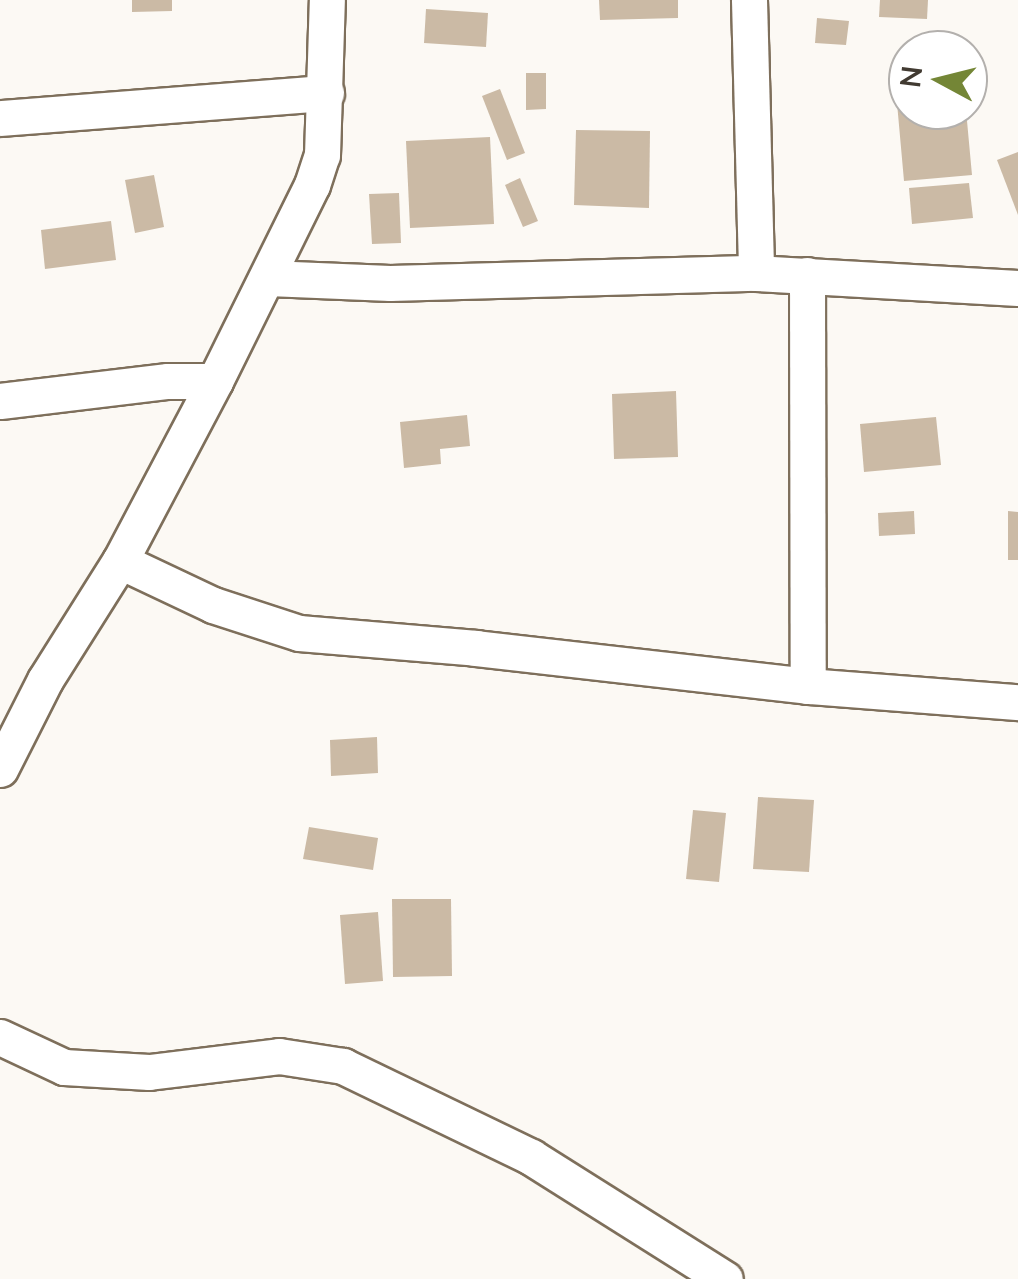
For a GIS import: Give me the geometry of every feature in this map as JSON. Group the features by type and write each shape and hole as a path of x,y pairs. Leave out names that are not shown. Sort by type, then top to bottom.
{"street":[{"path":"0,770 45,680 120,561 268,278 322,155 327,0"},
{"path":"749,0 756,273"},
{"path":"0,118 326,93"},
{"path":"268,278 390,283 756,273 1018,288"},
{"path":"807,275 808,686"},
{"path":"0,401 168,381 214,381"},
{"path":"120,561 212,605 298,633 476,648 808,686 1018,702"},
{"path":"0,1037 64,1067 150,1072 279,1056 343,1066 531,1158 692,1269 725,1279"}],"building":[{"path":"132,0 172,0 172,11 132,12"},
{"path":"599,0 678,0 678,18 600,20"},
{"path":"880,0 928,0 927,19 879,17"},
{"path":"426,9 488,13 486,47 424,43"},
{"path":"817,18 849,21 846,45 815,43"},
{"path":"526,73 546,73 546,109 526,110"},
{"path":"500,89 525,153 507,160 482,96"},
{"path":"576,130 650,131 649,208 574,205"},
{"path":"899,130 968,130 972,175 904,181"},
{"path":"490,137 494,224 410,228 406,141"},
{"path":"1018,152 1018,215 997,160"},
{"path":"154,175 164,227 135,233 125,180"},
{"path":"520,178 538,221 523,227 505,185"},
{"path":"969,183 973,218 912,224 909,188"},
{"path":"399,193 401,243 372,244 369,194"},
{"path":"111,221 116,260 45,269 41,230"},
{"path":"676,391 678,457 614,459 612,394"},
{"path":"467,415 470,446 440,449 441,464 404,468 400,422"},
{"path":"936,417 941,465 864,472 860,424"},
{"path":"914,511 915,534 879,536 878,513"},
{"path":"1008,511 1018,512 1018,560 1008,560"},
{"path":"377,737 378,773 331,776 330,740"},
{"path":"758,797 814,800 809,872 753,869"},
{"path":"693,810 726,813 719,882 686,879"},
{"path":"309,827 378,838 373,870 303,859"},
{"path":"392,899 451,899 452,976 393,977"},
{"path":"378,912 383,981 345,984 340,915"}]}
